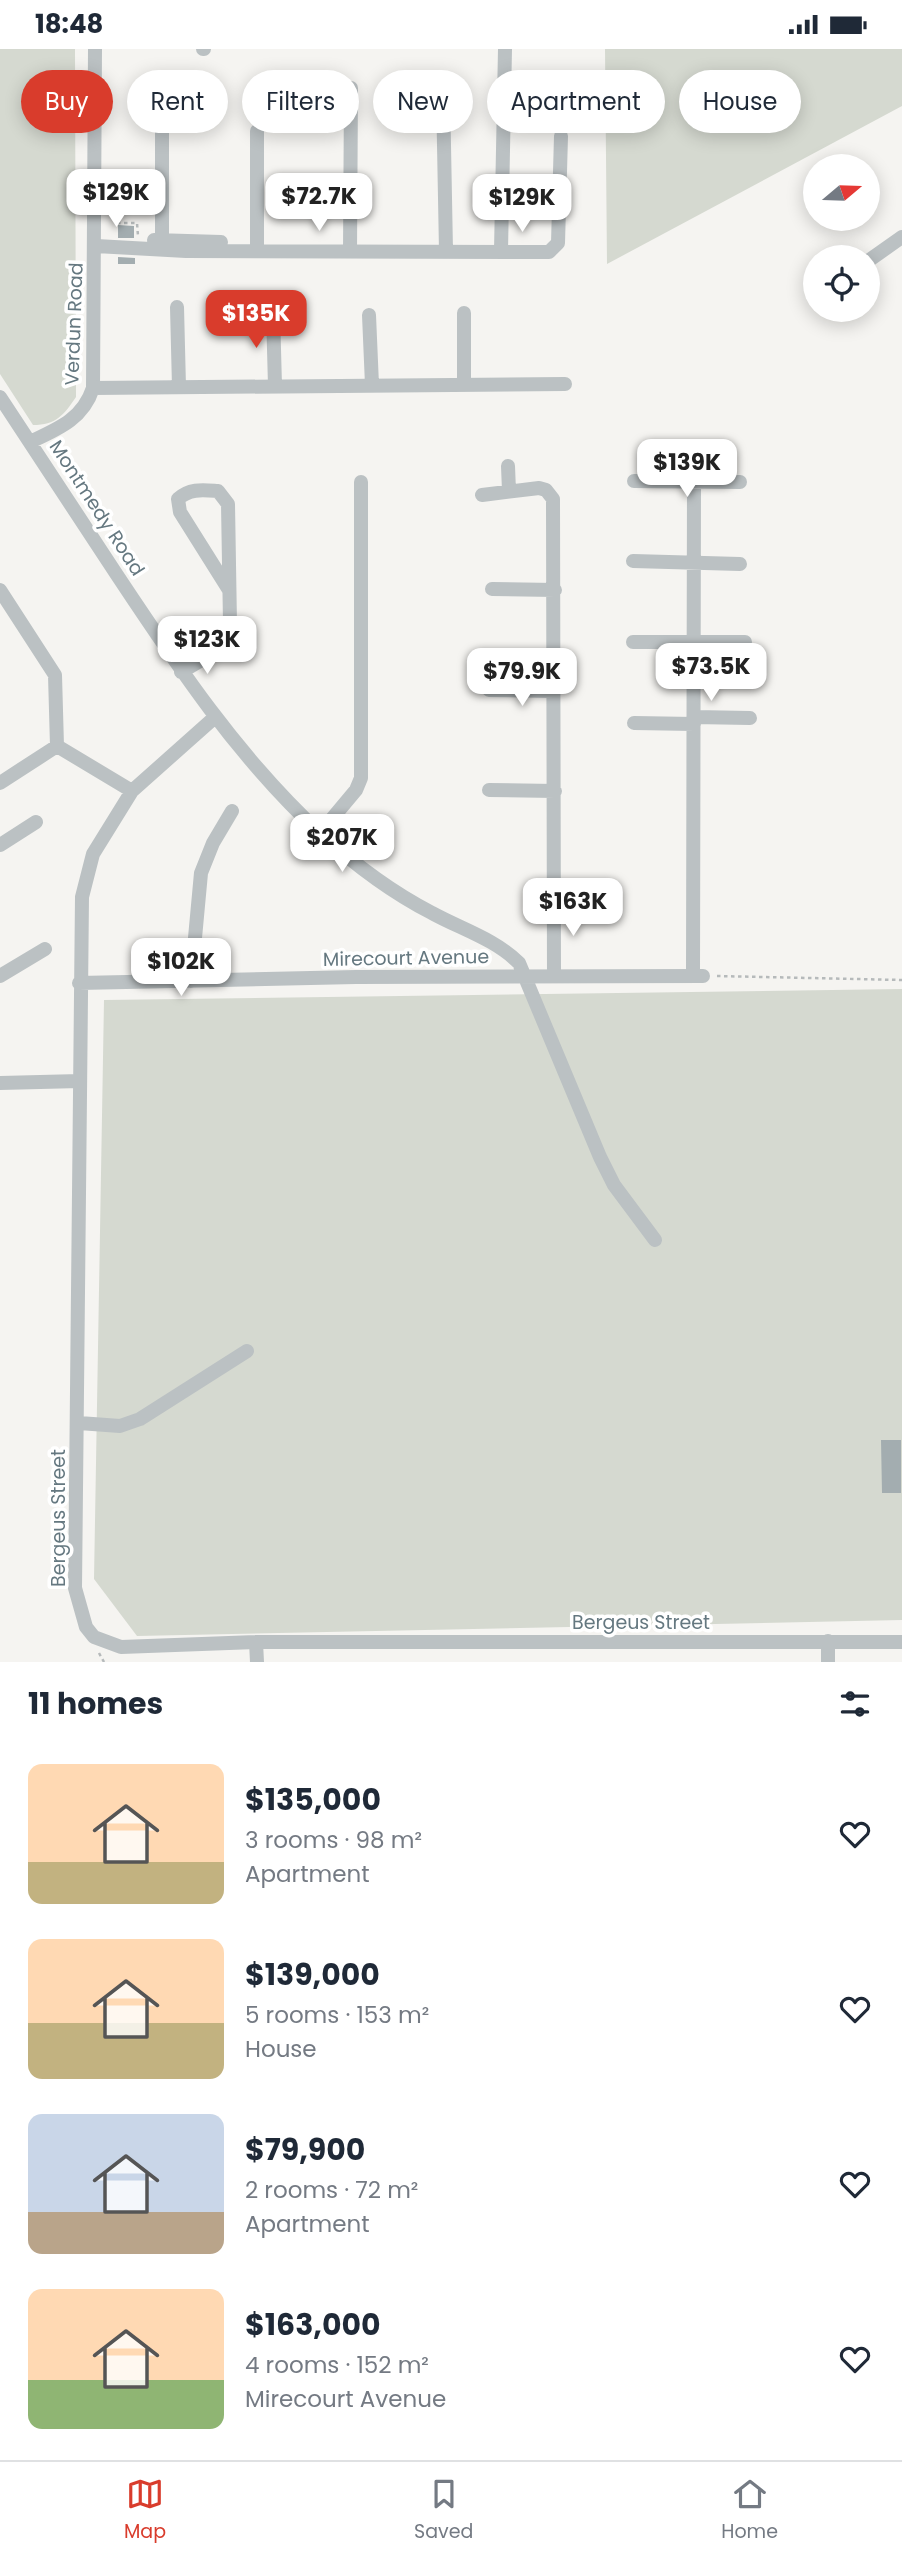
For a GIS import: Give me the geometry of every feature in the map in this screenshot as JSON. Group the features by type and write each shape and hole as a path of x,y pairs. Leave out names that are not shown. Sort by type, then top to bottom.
{"street":[{"name":"Verdun Road","path":"30,442 66,425 80,413 88,403 93,388 96,242 95,49"},
{"path":"501,247 505,49"},
{"path":"162,133 162,245"},
{"path":"257,133 257,247"},
{"path":"350,247 351,133"},
{"path":"444,133 446,247"},
{"path":"96,242 257,247 501,247 558,243 561,136"},
{"path":"880,253 902,237"},
{"path":"96,242 138,239 162,245"},
{"path":"177,307 178,387"},
{"path":"273,312 275,386"},
{"path":"464,313 464,384"},
{"path":"369,315 372,386"},
{"path":"93,388 565,384"},
{"name":"Montmedy Road","path":"3,407 30,442 181,672 214,718 260,772 320,833 381,884 506,950 519,963 600,1157 614,1185 655,1240"},
{"path":"508,466 509,491"},
{"path":"634,481 740,482"},
{"path":"320,833 356,790 361,778 361,482"},
{"path":"694,482 694,720 699,976"},
{"path":"482,495 539,488 551,494 555,590 554,975"},
{"path":"181,672 225,642 230,633 229,504 218,491 193,490 183,494 178,499 180,512 229,590"},
{"path":"633,561 740,564"},
{"path":"492,589 555,590"},
{"path":"0,590 55,675 57,746"},
{"path":"634,642 745,642"},
{"path":"489,690 554,691"},
{"name":"Bergeus Street","path":"214,718 132,791 93,854 82,897 79,983 79,1423 75,1588 86,1627 94,1637 121,1647 256,1642 902,1642"},
{"path":"634,723 750,718"},
{"path":"0,783 57,746"},
{"path":"57,746 132,791"},
{"path":"489,790 555,791"},
{"path":"191,981 201,873 213,842 232,811"},
{"path":"0,845 36,821"},
{"path":"0,976 45,949"},
{"name":"Mirecourt Avenue","path":"79,983 554,975 699,976"},
{"path":"0,1083 80,1081"},
{"path":"79,1423 120,1426 140,1419 247,1351"},
{"path":"828,1641 828,1662"},
{"path":"256,1642 257,1662"}],"path":[{"path":"117,223 137,223 138,239"},
{"path":"699,976 902,979"}],"shaded area":[{"path":"0,49 75,49 75,70 21,70 21,133 75,133 76,397 59,418 33,425 0,374"},
{"path":"605,49 902,49 902,106 812,154 803,154 803,159 607,264 606,133 665,133 665,70 605,70"},
{"path":"902,989 902,1620 137,1636 94,1579 104,1000"}],"building":[{"path":"118,225 134,226 134,238 118,238"},
{"path":"118,257 135,258 135,264 118,264"},
{"path":"881,1440 901,1440 901,1493 882,1493"}]}
